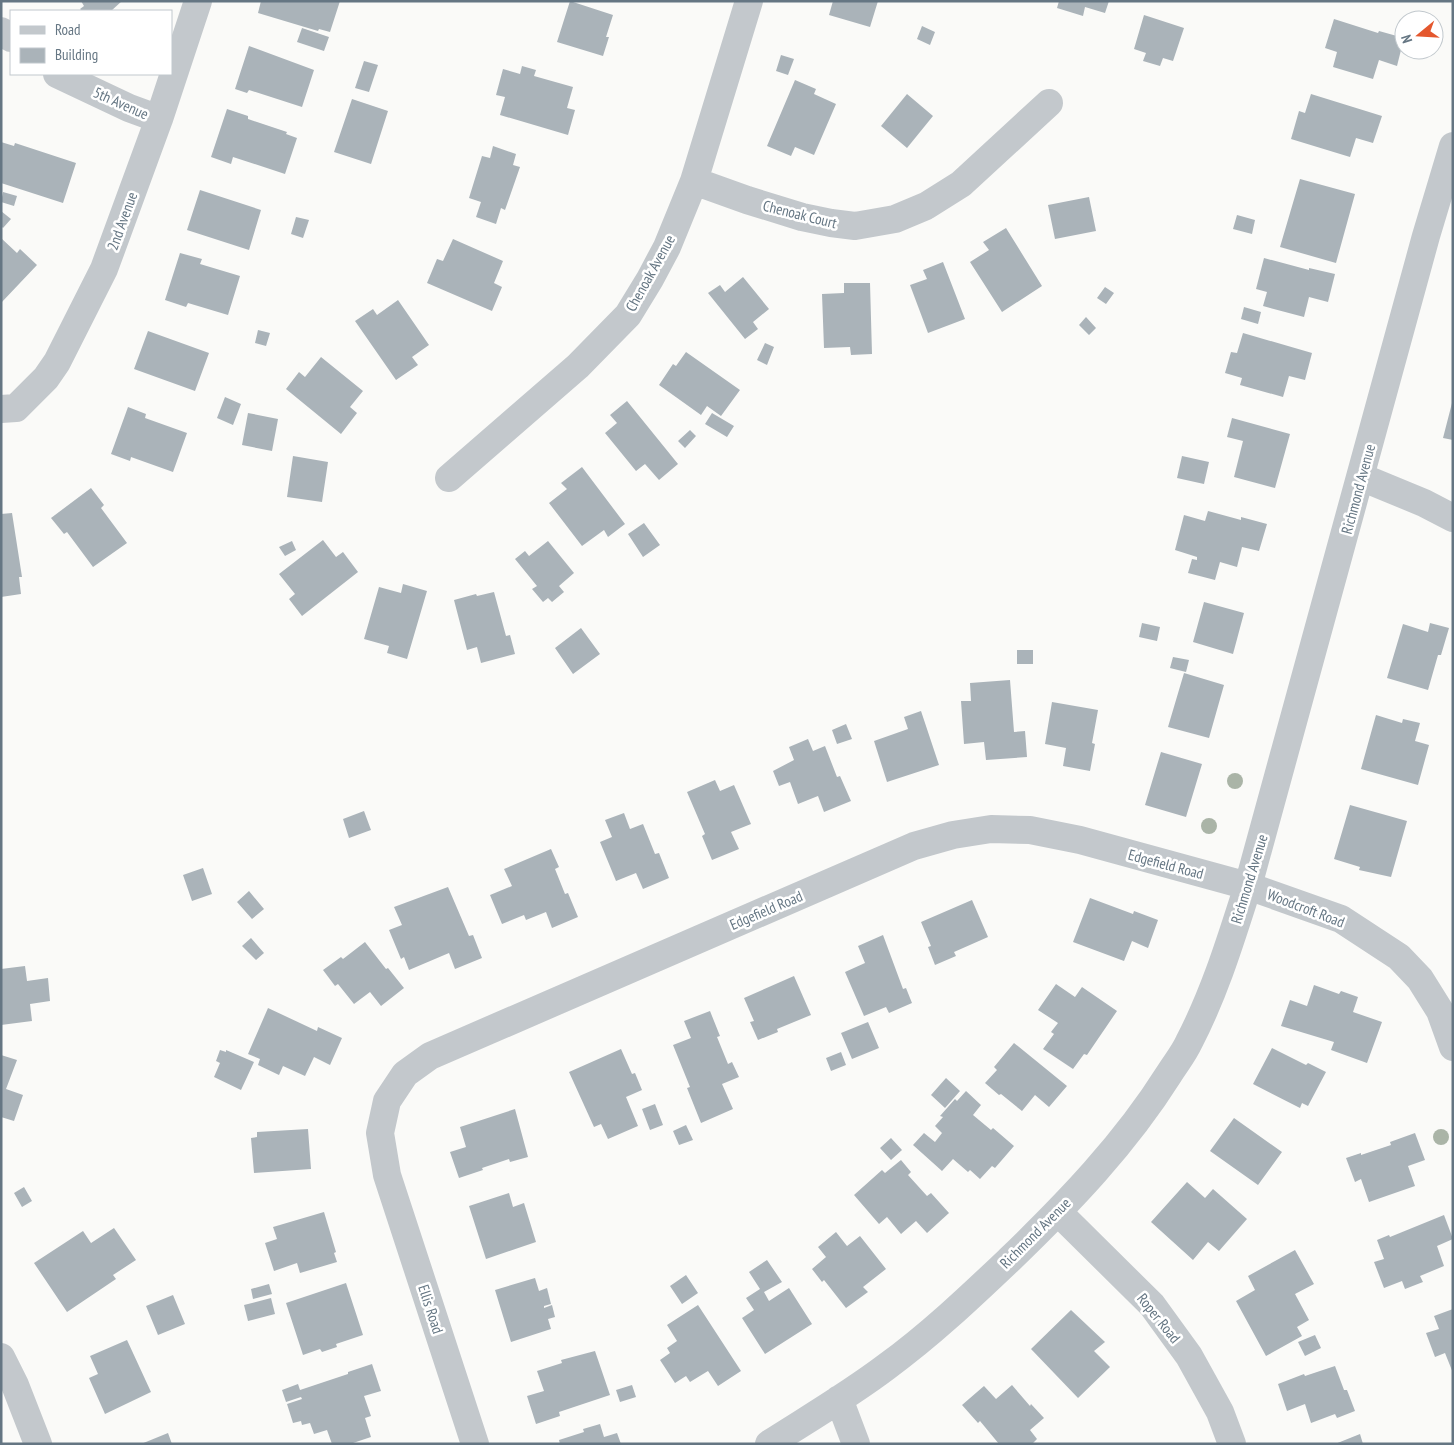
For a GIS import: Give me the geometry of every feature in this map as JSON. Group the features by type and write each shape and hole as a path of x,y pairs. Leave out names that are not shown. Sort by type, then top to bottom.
{"street":[{"name":"2nd Avenue","path":"1,409 16,408 46,378 57,362 104,269 159,119 198,1"},
{"name":"Chenoak Avenue","path":"449,478 578,366 628,315 667,247 694,182 749,1"},
{"name":"5th Avenue","path":"59,75 129,108 159,119"},
{"name":"Chenoak Court","path":"694,182 783,212 816,220 855,226 895,220 926,206 960,184 1049,104"},
{"name":"Richmond Avenue","path":"769,1444 886,1367 935,1327 1058,1212 1127,1134 1158,1092 1189,1042 1216,985 1248,886 1426,236 1453,146"},
{"path":"1361,477 1424,503 1453,518"},
{"name":"Edgefield Road","path":"387,1174 380,1133 387,1101 405,1074 430,1056 914,846 953,835 991,829 1030,830 1080,840 1248,886"},
{"name":"Woodcroft Road","path":"1248,886 1341,919 1399,957 1420,979 1440,1011 1453,1047"},
{"name":"Ellis Road","path":"387,1174 475,1444"},
{"name":"Roper Road","path":"1058,1212 1152,1305 1190,1356 1220,1412 1232,1444"},
{"path":"1,1357 15,1385 38,1444"},
{"path":"839,1399 856,1444"}],"building":[{"path":"81,1 122,1 112,10 80,9 84,6"},
{"path":"261,1 340,1 330,32 319,29 318,31 258,13"},
{"path":"570,1 613,15 606,37 609,37 603,56 557,42"},
{"path":"833,1 878,1 870,27 829,15"},
{"path":"1059,1 1109,1 1105,13 1085,7 1083,16 1057,8"},
{"path":"1144,15 1184,28 1173,61 1163,58 1160,66 1143,61 1146,53 1134,49"},
{"path":"1334,19 1378,33 1379,31 1394,35 1394,60 1398,60 1397,66 1379,60 1373,79 1333,67 1337,52 1325,48"},
{"path":"922,26 935,32 930,45 917,39"},
{"path":"302,28 329,37 324,51 297,42"},
{"path":"249,46 314,70 302,107 249,90 247,93 235,89"},
{"path":"781,55 794,59 788,75 776,71"},
{"path":"364,61 378,65 369,92 355,88"},
{"path":"522,66 536,70 534,76 573,87 567,108 575,110 568,135 500,115 505,97 496,95 503,69 520,74"},
{"path":"795,80 816,89 814,94 836,104 814,155 795,147 791,156 767,146"},
{"path":"907,94 933,116 907,148 881,126"},
{"path":"1311,94 1382,116 1373,143 1356,138 1350,157 1291,139 1299,111 1305,113"},
{"path":"352,99 388,111 371,164 334,152"},
{"path":"227,109 248,116 248,119 287,132 286,134 297,138 285,174 233,157 231,164 211,157"},
{"path":"1,142 14,146 15,143 76,163 63,203 1,183"},
{"path":"493,146 516,154 513,165 520,167 505,210 501,208 496,224 476,217 481,202 469,198 482,156 490,158"},
{"path":"1300,179 1355,194 1336,263 1280,247"},
{"path":"200,190 261,210 249,250 187,230"},
{"path":"3,192 17,196 14,206 1,202"},
{"path":"1089,197 1096,231 1055,239 1048,205"},
{"path":"1,211 11,219 3,228 1,226"},
{"path":"1237,215 1255,220 1252,234 1233,229"},
{"path":"296,217 309,220 303,238 291,234"},
{"path":"1006,228 1042,286 1002,312 970,262 989,250 983,242"},
{"path":"1,238 17,253 20,249 37,265 1,303"},
{"path":"453,239 503,261 494,283 502,287 492,311 427,283 437,259 443,261"},
{"path":"180,253 202,259 200,264 240,276 228,315 188,303 186,307 165,300"},
{"path":"1264,258 1309,270 1309,268 1335,274 1328,302 1309,297 1304,317 1263,306 1267,292 1256,289"},
{"path":"943,262 965,319 928,333 910,285 927,279 923,270"},
{"path":"743,277 769,309 753,322 758,329 745,339 708,293 720,285 725,292"},
{"path":"844,283 870,283 872,354 851,355 850,347 824,348 822,294 844,293"},
{"path":"1105,287 1114,293 1106,304 1097,298"},
{"path":"398,300 429,345 412,357 418,365 396,380 355,321 373,309 377,315"},
{"path":"1244,307 1261,312 1258,324 1241,319"},
{"path":"1086,317 1096,328 1089,335 1079,325"},
{"path":"258,330 270,333 266,346 255,343"},
{"path":"148,331 209,353 195,391 134,369"},
{"path":"1243,333 1312,353 1305,380 1289,376 1283,397 1240,385 1242,378 1225,373 1231,352 1237,353"},
{"path":"765,343 774,347 767,365 757,360"},
{"path":"686,352 740,390 721,416 707,406 701,415 659,385 673,364 676,366"},
{"path":"321,357 363,391 350,407 357,413 341,434 286,389 299,372 305,377"},
{"path":"225,397 241,404 233,425 217,418"},
{"path":"627,401 678,464 659,480 645,464 636,471 605,433 617,423 610,415"},
{"path":"1453,403 1453,440 1443,438"},
{"path":"128,407 146,414 145,418 187,433 173,472 131,457 130,461 111,454"},
{"path":"248,413 278,419 272,451 242,445"},
{"path":"712,413 734,426 727,437 705,424"},
{"path":"1232,418 1290,434 1275,488 1234,477 1243,441 1227,437"},
{"path":"690,430 696,436 685,448 678,441"},
{"path":"293,456 328,462 322,502 287,497"},
{"path":"1182,456 1209,462 1204,484 1177,478"},
{"path":"582,467 625,524 608,537 604,530 582,546 549,503 567,489 561,483"},
{"path":"91,488 104,505 101,508 127,543 93,567 67,532 64,534 51,518"},
{"path":"1208,511 1241,520 1241,517 1267,524 1259,551 1242,547 1237,567 1220,562 1215,580 1188,573 1192,559 1197,560 1197,557 1175,550 1184,515 1205,521"},
{"path":"12,513 22,577 19,577 21,594 1,597 1,514"},
{"path":"644,523 660,545 643,557 628,534"},
{"path":"323,540 336,557 343,552 358,572 302,616 289,599 295,594 279,574"},
{"path":"292,541 296,550 285,556 279,547"},
{"path":"548,541 574,573 559,586 564,592 552,602 548,598 543,602 532,589 537,586 515,559 525,551 529,556"},
{"path":"403,584 427,591 407,659 387,653 389,646 364,639 379,587 401,593"},
{"path":"494,592 506,636 510,635 515,654 481,663 477,647 467,650 454,600 476,594 477,596"},
{"path":"1204,602 1244,613 1233,654 1193,642"},
{"path":"1142,623 1160,627 1157,641 1139,637"},
{"path":"1430,623 1449,628 1441,655 1438,655 1428,690 1387,678 1403,624 1428,632"},
{"path":"581,628 600,654 573,674 555,648"},
{"path":"1017,650 1033,650 1033,664 1017,664"},
{"path":"1173,657 1189,660 1186,672 1170,668"},
{"path":"1184,673 1224,685 1209,738 1168,727"},
{"path":"1010,680 1014,732 1025,731 1027,757 986,760 984,742 964,744 961,701 971,701 970,683"},
{"path":"1052,702 1098,710 1092,743 1095,744 1090,771 1063,766 1066,748 1045,744"},
{"path":"921,711 939,765 887,782 874,741 908,729 904,717"},
{"path":"1376,715 1402,723 1403,719 1420,723 1415,741 1429,745 1418,785 1361,769"},
{"path":"846,724 852,739 837,744 832,730"},
{"path":"808,739 813,751 825,746 837,777 840,776 851,801 824,812 818,796 798,804 790,782 779,786 773,771 794,760 789,747"},
{"path":"1161,752 1202,764 1186,817 1145,805"},
{"path":"715,780 720,791 734,785 751,824 731,832 739,849 712,860 702,836 705,834 687,792"},
{"path":"1350,805 1407,821 1391,877 1359,870 1360,867 1334,859"},
{"path":"364,811 371,830 349,838 343,819"},
{"path":"624,813 630,829 643,824 655,854 659,853 669,878 643,889 636,873 616,881 600,842 612,837 605,820"},
{"path":"551,849 559,867 555,869 565,894 568,893 578,917 552,928 546,912 526,920 524,915 502,924 490,895 512,886 504,869"},
{"path":"203,868 212,894 192,901 183,875"},
{"path":"448,887 469,936 473,935 482,958 455,969 449,953 409,970 404,957 401,959 389,930 402,925 394,907"},
{"path":"249,891 264,909 252,919 237,902"},
{"path":"1090,898 1133,914 1134,911 1158,920 1148,948 1132,941 1124,961 1073,942"},
{"path":"972,900 988,937 954,952 956,956 935,965 928,947 931,946 921,922"},
{"path":"883,935 903,989 906,988 912,1003 889,1013 886,1007 864,1016 845,972 865,963 858,946"},
{"path":"251,938 264,953 256,960 242,946"},
{"path":"365,942 404,988 381,1006 370,992 354,1004 338,984 335,986 323,970 341,957 343,959"},
{"path":"25,966 27,981 48,978 50,1001 30,1004 32,1021 1,1025 1,969"},
{"path":"794,976 811,1015 777,1029 778,1032 758,1040 750,1022 754,1021 744,998"},
{"path":"1056,984 1075,997 1082,987 1117,1011 1087,1055 1084,1054 1073,1069 1043,1049 1054,1034 1051,1032 1058,1023 1038,1010"},
{"path":"1314,985 1339,994 1341,991 1358,997 1353,1012 1382,1022 1367,1063 1331,1050 1334,1042 1281,1026 1290,1000 1307,1006"},
{"path":"268,1008 317,1031 318,1027 342,1038 330,1065 314,1057 305,1076 283,1066 279,1075 258,1065 260,1059 248,1054"},
{"path":"710,1011 720,1036 717,1037 728,1064 732,1062 739,1077 722,1084 733,1109 701,1123 687,1088 690,1087 673,1045 691,1038 684,1021"},
{"path":"868,1022 879,1048 852,1059 841,1033"},
{"path":"1014,1043 1067,1086 1049,1107 1035,1095 1022,1111 985,1083 997,1070 994,1067"},
{"path":"1272,1048 1306,1065 1308,1063 1326,1072 1308,1106 1302,1103 1300,1108 1253,1084"},
{"path":"621,1049 632,1074 635,1073 642,1090 626,1097 638,1126 608,1139 601,1124 594,1127 569,1072"},
{"path":"220,1050 226,1052 226,1050 254,1062 241,1090 214,1077 220,1063 216,1061"},
{"path":"841,1052 846,1065 831,1071 826,1058"},
{"path":"1,1055 17,1060 6,1089 23,1095 14,1121 1,1117"},
{"path":"946,1078 960,1091 945,1108 931,1095"},
{"path":"966,1091 981,1105 973,1115 991,1130 993,1128 1014,1146 995,1168 992,1166 980,1179 970,1170 968,1172 953,1159 942,1171 913,1145 924,1133 935,1142 942,1133 935,1126 943,1117 940,1116 955,1099 957,1101"},
{"path":"655,1104 663,1125 650,1130 642,1109"},
{"path":"515,1109 528,1157 510,1162 509,1159 459,1178 450,1152 466,1147 460,1127"},
{"path":"1234,1118 1282,1152 1258,1185 1210,1151"},
{"path":"686,1125 693,1140 679,1145 673,1131"},
{"path":"308,1129 311,1169 254,1173 251,1138 257,1137 257,1132"},
{"path":"1415,1133 1425,1160 1408,1166 1415,1186 1369,1202 1361,1179 1355,1182 1346,1158 1391,1145 1390,1142"},
{"path":"891,1138 902,1150 891,1160 880,1148"},
{"path":"901,1160 911,1172 908,1175 927,1196 931,1193 949,1213 927,1233 916,1221 901,1234 887,1217 879,1224 854,1195 882,1170 885,1173"},
{"path":"1187,1182 1205,1198 1213,1189 1247,1219 1219,1251 1208,1242 1193,1260 1151,1222"},
{"path":"24,1187 32,1201 22,1207 14,1193"},
{"path":"509,1193 513,1207 524,1203 536,1242 486,1259 469,1206"},
{"path":"324,1212 336,1252 334,1253 337,1262 300,1273 297,1263 274,1271 265,1243 277,1239 273,1227"},
{"path":"1444,1215 1453,1239 1437,1246 1444,1266 1420,1276 1423,1282 1405,1289 1402,1281 1384,1288 1374,1262 1384,1259 1377,1240 1389,1235 1390,1237"},
{"path":"114,1228 136,1260 113,1275 116,1279 67,1312 34,1263 83,1231 91,1243"},
{"path":"836,1232 847,1246 860,1236 886,1269 863,1287 868,1292 846,1308 824,1280 822,1282 812,1269 826,1257 818,1247"},
{"path":"1295,1250 1314,1284 1295,1294 1309,1320 1297,1327 1302,1336 1266,1356 1236,1301 1255,1290 1248,1276"},
{"path":"767,1260 782,1282 764,1292 769,1301 789,1288 812,1324 765,1354 742,1318 754,1310 746,1298 760,1289 749,1272"},
{"path":"686,1275 698,1293 682,1304 670,1286"},
{"path":"535,1278 539,1291 547,1288 551,1304 544,1306 544,1308 552,1305 555,1317 548,1319 551,1329 511,1342 495,1290"},
{"path":"346,1283 363,1335 336,1344 337,1347 322,1352 320,1349 303,1355 286,1303"},
{"path":"269,1284 272,1294 253,1299 251,1289"},
{"path":"173,1295 185,1324 158,1335 146,1306"},
{"path":"271,1298 275,1314 248,1321 244,1305"},
{"path":"698,1305 741,1371 718,1386 708,1371 690,1382 686,1376 675,1383 660,1360 670,1353 667,1348 677,1341 667,1325"},
{"path":"1453,1309 1453,1373 1445,1353 1435,1357 1426,1333 1439,1329 1434,1316"},
{"path":"1071,1310 1105,1342 1094,1351 1110,1367 1078,1398 1031,1349"},
{"path":"1315,1335 1321,1348 1305,1356 1298,1342"},
{"path":"127,1340 151,1392 105,1414 89,1378 98,1374 90,1356"},
{"path":"595,1351 610,1395 559,1412 560,1416 536,1424 527,1396 544,1391 537,1371 562,1363 561,1360"},
{"path":"372,1364 381,1391 364,1396 371,1416 365,1418 371,1437 350,1444 332,1444 327,1430 314,1434 310,1423 302,1425 301,1421 293,1423 287,1404 302,1399 301,1397 286,1402 282,1390 298,1384 300,1390"},
{"path":"1335,1366 1344,1390 1347,1390 1355,1411 1337,1418 1335,1414 1311,1423 1305,1404 1287,1411 1278,1384 1304,1374 1305,1376"},
{"path":"632,1385 636,1397 620,1402 616,1390"},
{"path":"1012,1385 1030,1406 1031,1404 1044,1418 1030,1430 1037,1439 1032,1444 999,1444 980,1421 978,1423 962,1405 984,1386 996,1399"},
{"path":"600,1424 604,1437 617,1433 621,1444 560,1444 559,1440 584,1432 583,1429"},
{"path":"168,1433 172,1444 141,1444"},
{"path":"1360,1434 1363,1444 1335,1444"}]}
